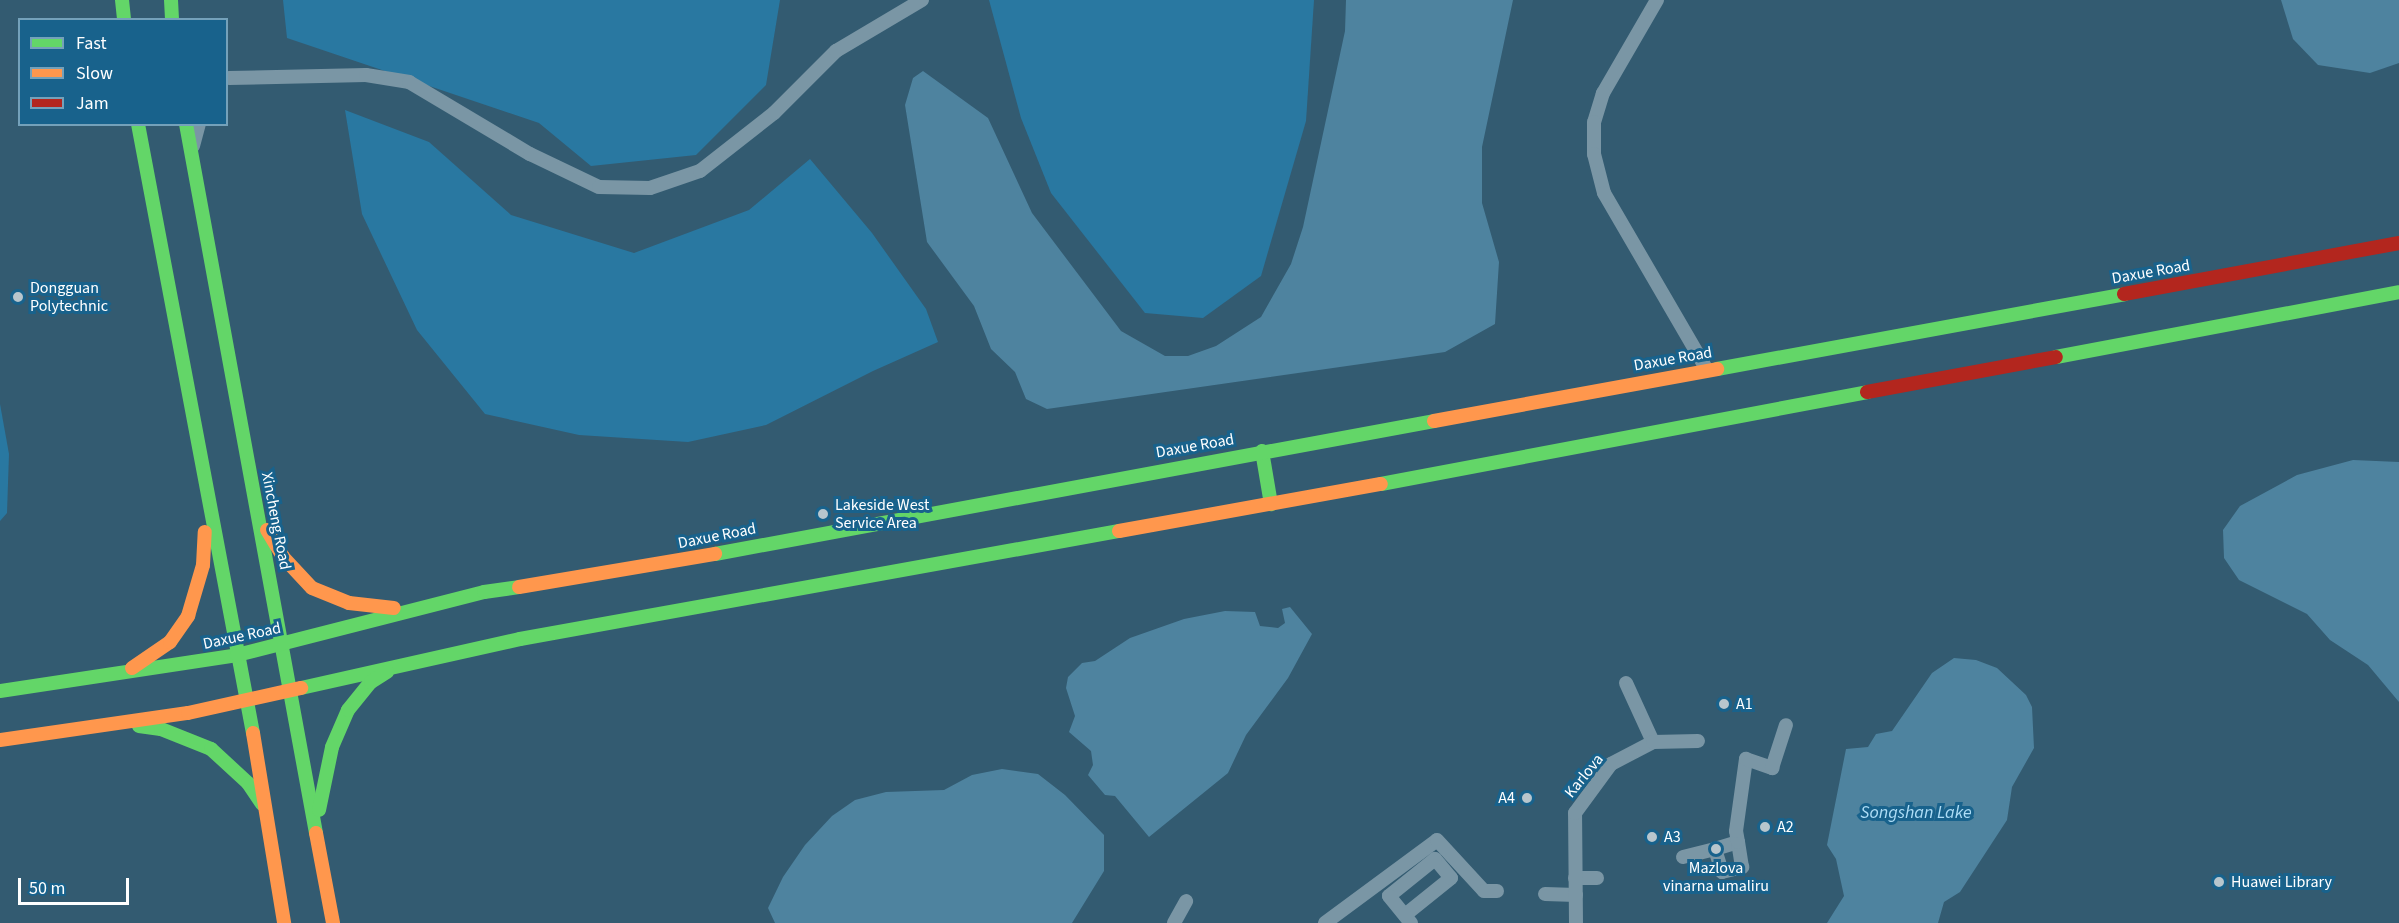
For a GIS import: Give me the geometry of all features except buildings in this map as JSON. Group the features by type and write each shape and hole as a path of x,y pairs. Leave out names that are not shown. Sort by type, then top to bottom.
{"main road":[{"path":"171,0 172,18"},
{"path":"138,126 205,490 247,699 284,923"},
{"name":"Xincheng Road","path":"186,126 333,923"},
{"name":"Daxue Road","path":"0,691 237,655 484,592 629,570 1262,451 2399,243"},
{"path":"0,740 115,723 291,691 520,639 1271,504 2399,292"},
{"path":"1262,451 1271,504"},
{"path":"120,673 158,653 188,616 203,565 205,490"},
{"path":"254,496 278,550 312,588 365,606 428,605"},
{"path":"317,835 326,768 348,710 370,682 403,664"},
{"path":"115,723 161,729 211,749 248,783 266,812"}],"street":[{"path":"228,78 366,75 409,82 530,154 599,187 650,188 700,171 774,113 836,51 922,0"},
{"path":"1658,0 1603,93 1594,122 1594,154 1604,193 1707,370"},
{"path":"191,157 199,126"},
{"path":"1626,683 1653,742 1698,741"},
{"path":"1715,849 1722,872 1742,867 1736,831 1746,759 1772,768 1786,725"},
{"name":"Karlova","path":"1576,923 1575,813 1611,764 1653,742"},
{"path":"1324,923 1437,840 1456,866 1484,891 1497,891"},
{"path":"1683,857 1738,842"},
{"path":"1435,859 1456,866 1451,878 1408,919 1389,896 1435,859"},
{"path":"1575,878 1597,878"},
{"path":"1545,894 1576,895"},
{"path":"1174,923 1186,902"}],"shaded area":[{"path":"283,0 780,0 766,85 696,155 591,166 539,123 287,38"},
{"path":"989,0 1314,0 1306,121 1261,276 1203,318 1145,313 1051,193 1021,118"},
{"path":"345,110 429,142 511,215 634,253 749,210 810,159 872,233 926,309 938,342 873,371 766,425 688,442 579,435 485,414 417,330 362,214"},
{"path":"0,404 9,454 7,513 0,521"}],"water":[{"path":"1346,0 1513,0 1482,147 1482,203 1499,262 1495,324 1445,352 1047,409 1026,399 1015,372 991,349 974,306 927,242 905,105 913,78 923,71 988,118 1032,213 1121,331 1165,356 1188,356 1216,346 1261,317 1291,264 1303,227 1345,31"},
{"path":"2281,0 2399,0 2399,63 2370,73 2318,65 2293,39"},
{"path":"2353,460 2399,462 2399,702 2368,665 2330,640 2307,614 2239,580 2224,558 2223,530 2240,506 2297,475"},
{"path":"1290,607 1312,634 1288,678 1246,735 1228,773 1149,837 1115,796 1105,795 1088,775 1093,765 1091,751 1069,732 1075,716 1066,688 1068,677 1082,663 1095,661 1130,638 1184,619 1225,611 1255,612 1260,626 1278,628 1285,623 1282,609"},
{"name":"Songshan Lake","path":"1954,658 1976,660 1997,668 2026,695 2032,707 2034,748 2012,787 2007,820 1960,892 1944,902 1938,923 1827,923 1844,896 1836,859 1827,845 1846,749 1868,747 1876,734 1892,731 1932,673"},
{"path":"1002,769 1038,774 1065,795 1104,835 1104,871 1072,923 775,923 768,908 783,877 805,845 832,816 855,800 886,792 944,790 972,775"}],"traffic: fast":[{"path":"122,0 124,18"},
{"path":"171,0 172,18"},
{"path":"138,126 253,733"},
{"path":"186,126 316,833"},
{"path":"2056,357 2399,292"},
{"path":"1717,369 2124,294"},
{"path":"1381,484 1867,392"},
{"path":"715,554 1434,421"},
{"path":"1262,451 1271,504"},
{"path":"301,688 520,639 1119,531"},
{"path":"0,691 237,655 484,592 519,587"},
{"path":"319,810 332,747 348,710 371,682 387,672"},
{"path":"139,726 161,729 211,749 248,783 262,804"}],"traffic: slow":[{"path":"1434,421 1717,369"},
{"path":"1119,531 1381,484"},
{"path":"267,530 283,557 312,588 349,603 394,608"},
{"path":"132,668 170,642 188,616 203,565 205,532"},
{"path":"519,587 715,554"},
{"path":"0,740 188,713 301,688"},
{"path":"253,733 284,923"},
{"path":"316,833 333,923"}],"traffic: jam":[{"path":"2124,294 2399,243"},
{"path":"1867,392 2056,357"}],"place":[{"name":"Dongguan Polytechnic","path":"18,297"},
{"name":"Lakeside West Service Area","path":"823,514"},
{"name":"A1","path":"1724,704"},
{"name":"A4","path":"1527,798"},
{"name":"A2","path":"1765,827"},
{"name":"A3","path":"1652,837"},
{"name":"Mazlova vinarna umaliru","path":"1716,849"},
{"name":"Huawei Library","path":"2219,882"}]}
